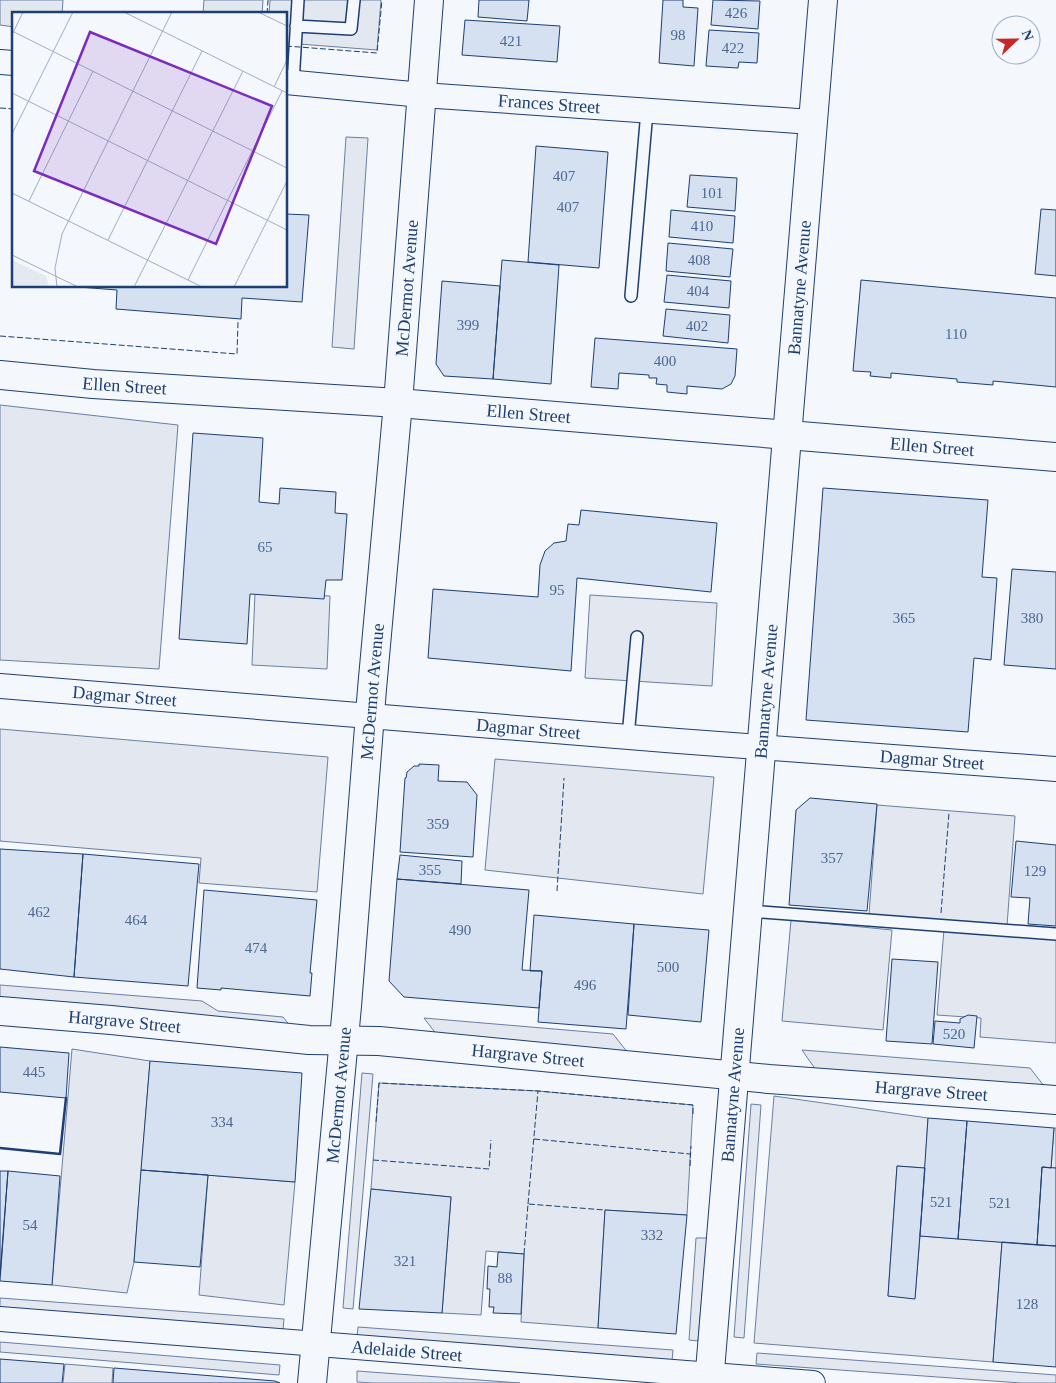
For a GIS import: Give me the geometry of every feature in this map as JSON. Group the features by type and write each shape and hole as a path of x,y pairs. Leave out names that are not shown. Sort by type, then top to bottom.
{"street":[{"name":"McDermot Avenue","path":"312,1383 344,1041 370,715 398,403 429,0"},
{"name":"Bannatyne Avenue","path":"710,1379 823,0"},
{"name":"Frances Street","path":"290,83 422,95 812,122"},
{"name":"Ellen Street","path":"0,375 93,384 398,403 1056,457"},
{"name":"Dagmar Street","path":"0,686 628,737 1056,769"},
{"name":"Hargrave Street","path":"0,1011 309,1040 379,1041 735,1075 1056,1100"},
{"name":"Adelaide Street","path":"0,1319 710,1379 813,1383"}],"lane":[{"path":"290,83 298,0"},
{"path":"296,26 351,29 354,0"},
{"path":"631,296 647,110"},
{"path":"628,737 637,637"},
{"path":"748,910 1056,934"}],"shaded area":[{"path":"0,0 63,0 62,12 12,12 12,27 0,25"},
{"path":"204,0 263,0 262,12 203,12"},
{"path":"270,0 381,0 377,50 288,43 288,12 269,12"},
{"path":"346,137 368,138 354,349 332,347"},
{"path":"0,405 178,425 159,669 0,660"},
{"path":"255,593 330,596 327,669 252,665"},
{"path":"590,595 717,603 712,686 585,678"},
{"path":"0,729 328,757 317,892 199,883 201,858 0,841"},
{"path":"495,759 714,777 703,894 485,870"},
{"path":"877,805 1015,816 1007,926 869,915"},
{"path":"791,920 892,930 883,1030 782,1021"},
{"path":"944,929 1056,939 1056,1043 980,1037 981,1018 937,1015"},
{"path":"0,985 202,1001 218,1011 283,1017 295,1032 0,1008"},
{"path":"424,1018 613,1034 632,1058 440,1039"},
{"path":"72,1049 150,1061 134,1262 127,1293 52,1285"},
{"path":"802,1050 1030,1068 1048,1091 818,1073"},
{"path":"362,1073 373,1074 353,1309 343,1308"},
{"path":"379,1083 538,1091 693,1105 687,1215 605,1210 598,1328 521,1322 524,1254 486,1251 481,1315 442,1313 451,1197 371,1189"},
{"path":"774,1096 928,1118 925,1168 897,1166 888,1296 915,1298 920,1236 1002,1242 993,1362 754,1343"},
{"path":"751,1104 761,1105 744,1338 734,1337"},
{"path":"1054,1128 1056,1128 1056,1168 1051,1168"},
{"path":"208,1175 295,1182 284,1305 199,1295"},
{"path":"696,1238 707,1238 698,1341 689,1340"},
{"path":"0,1298 284,1319 283,1330 0,1308"},
{"path":"358,1327 673,1350 672,1361 357,1338"},
{"path":"0,1342 280,1365 279,1375 0,1352"},
{"path":"757,1353 1056,1375 1056,1383 1021,1383 756,1364"},
{"path":"65,1364 113,1368 112,1383 63,1383"},
{"path":"357,1371 520,1383 357,1382"}],"building":[{"path":"479,0 529,0 527,21 478,17"},
{"path":"663,0 683,0 683,7 698,8 694,66 659,63"},
{"path":"713,0 760,1 758,29 711,25"},
{"path":"465,20 560,26 557,62 462,55"},
{"path":"709,30 759,33 757,63 739,62 738,68 706,66"},
{"path":"536,146 608,152 599,268 528,262"},
{"path":"690,175 737,178 735,211 687,207"},
{"path":"1041,209 1056,210 1056,276 1035,274"},
{"path":"671,210 735,216 733,243 669,237"},
{"path":"288,214 309,215 302,302 242,298 241,319 116,309 117,290 92,288 288,288"},
{"path":"668,243 733,249 730,277 666,271"},
{"path":"502,260 559,265 551,384 493,379"},
{"path":"667,275 731,281 729,308 664,302"},
{"path":"861,280 1056,298 1056,387 993,381 993,385 957,382 957,379 891,373 891,378 870,376 871,372 853,371"},
{"path":"442,281 500,286 493,379 444,376 436,364"},
{"path":"666,309 730,315 728,343 663,336"},
{"path":"595,338 737,349 735,376 731,384 722,389 687,386 687,394 667,392 667,385 656,384 657,378 649,378 649,375 619,373 618,389 591,387"},
{"path":"193,433 263,438 259,502 279,504 280,488 336,492 335,513 347,514 342,580 326,580 324,599 250,594 247,644 179,639"},
{"path":"823,488 988,500 982,577 997,578 991,660 974,658 968,732 806,720"},
{"path":"581,510 717,523 711,592 577,578 571,671 428,658 433,589 538,597 540,565 545,551 554,543 566,541 568,524 579,525"},
{"path":"1012,569 1056,572 1056,669 1004,665"},
{"path":"419,764 439,765 438,781 467,782 477,795 473,857 400,852 405,778 407,772 414,766 419,766"},
{"path":"810,798 877,804 867,911 789,905 796,810"},
{"path":"1016,841 1056,845 1056,926 1028,924 1030,898 1011,897"},
{"path":"0,849 83,854 74,977 0,969"},
{"path":"83,854 199,864 188,986 74,977"},
{"path":"400,855 462,861 461,884 397,879"},
{"path":"397,879 529,890 522,970 542,971 539,1008 404,997 389,981"},
{"path":"204,890 317,900 310,973 312,973 310,996 221,988 221,990 197,988"},
{"path":"534,915 634,924 626,1029 538,1022 542,971 530,971"},
{"path":"634,924 709,930 701,1022 628,1015"},
{"path":"892,959 938,962 932,1044 886,1041"},
{"path":"968,1015 977,1016 974,1048 933,1044 935,1021 960,1023 960,1019"},
{"path":"0,1047 69,1053 66,1098 0,1092"},
{"path":"150,1061 302,1073 295,1182 141,1170"},
{"path":"928,1118 967,1121 958,1239 920,1236"},
{"path":"967,1121 1054,1128 1051,1168 1042,1167 1037,1245 958,1239"},
{"path":"897,1166 925,1168 915,1299 888,1296"},
{"path":"1042,1167 1056,1168 1056,1246 1037,1245"},
{"path":"141,1170 208,1175 200,1267 134,1262"},
{"path":"0,1171 8,1171 0,1275"},
{"path":"8,1171 60,1176 52,1285 0,1281"},
{"path":"371,1189 451,1197 442,1313 359,1309"},
{"path":"605,1210 687,1215 676,1334 598,1328"},
{"path":"1002,1242 1056,1246 1056,1367 993,1362"},
{"path":"498,1252 524,1254 521,1314 493,1313 494,1307 489,1307 490,1289 487,1289 488,1266 497,1267"},
{"path":"0,1359 64,1364 62,1383 0,1383"},
{"path":"114,1368 275,1381 280,1383 113,1383"}],"fence":[{"path":"267,12 268,0"},
{"path":"288,46 377,53 382,0"},
{"path":"0,108 12,109"},
{"path":"0,336 237,354 238,322"},
{"path":"557,891 564,778"},
{"path":"941,913 949,813"},
{"path":"376,1122 379,1083 538,1091"},
{"path":"528,1204 538,1091 693,1105 693,1115"},
{"path":"534,1139 690,1154"},
{"path":"373,1160 489,1169 491,1140"},
{"path":"690,1166 691,1146"},
{"path":"524,1254 528,1204 605,1210"}],"wall":[{"path":"0,1148 60,1154 66,1098"}]}
